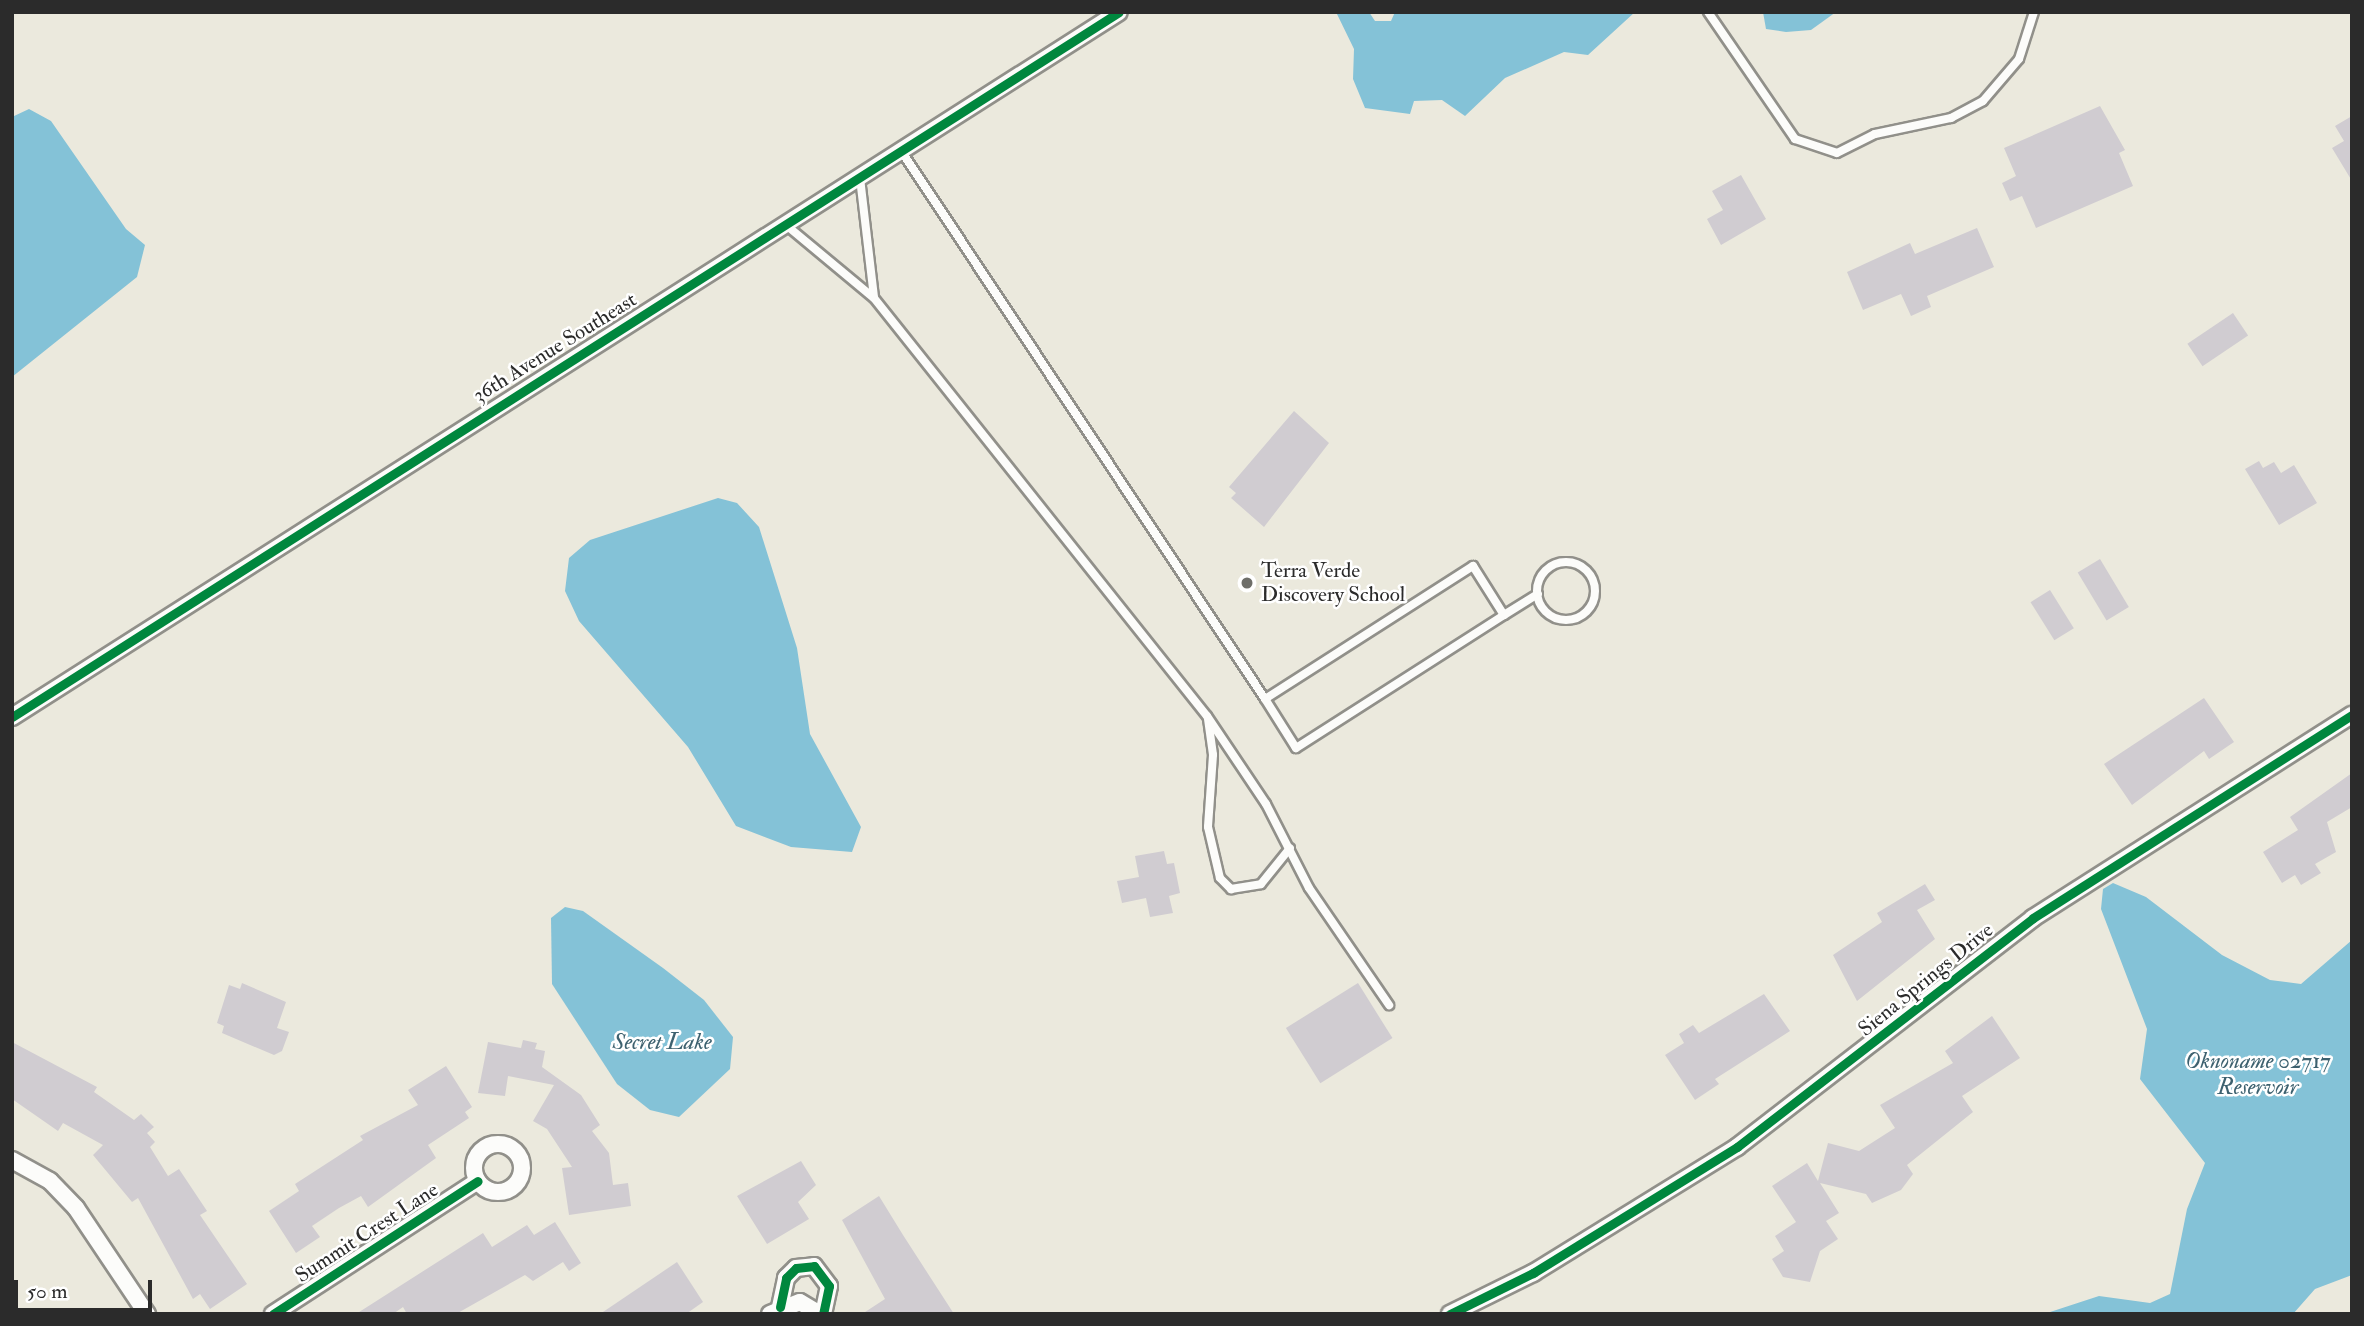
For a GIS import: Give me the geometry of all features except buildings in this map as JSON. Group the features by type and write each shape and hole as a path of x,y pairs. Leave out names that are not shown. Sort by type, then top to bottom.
{"street":[{"name":"36th Avenue Southeast","path":"12,717 1119,12"},
{"name":"Siena Springs Drive","path":"1450,1314 1544,1267 1737,1147 2033,918 2352,715"},
{"path":"12,1160 50,1181 76,1208 147,1314"},
{"name":"Summit Crest Lane","path":"273,1314 478,1181"},
{"path":"814,1266 829,1286 822,1314 800,1302 775,1310 786,1278 796,1268 814,1266"}],"lane":[{"path":"1708,12 1795,139 1837,153 1875,134 1951,118 1983,101 2018,59 2034,12"},
{"path":"900,149 1296,748 1538,594 1548,568 1565,561 1583,567 1594,582 1588,610 1572,619 1546,611 1538,594"},
{"path":"860,175 874,298"},
{"path":"783,224 874,298 1207,716 1290,848 1309,888 1389,1005"},
{"path":"1265,699 1473,566 1504,615"},
{"path":"1207,716 1213,755 1208,827 1220,878 1231,889 1261,884 1290,848"}],"water":[{"path":"1336,12 1369,12 1375,21 1391,21 1395,12 1635,12 1588,55 1564,52 1505,78 1465,116 1442,100 1414,101 1410,114 1365,108 1353,79 1354,49"},
{"path":"1763,12 1836,12 1811,30 1786,32 1766,29"},
{"path":"29,109 51,121 126,229 145,245 137,277 12,377 12,117"},
{"path":"718,498 737,503 759,527 797,648 810,734 861,827 852,852 791,847 736,826 688,747 579,621 565,591 569,558 590,540"},
{"name":"Oknoname 02717 Reservoir","path":"2113,883 2146,897 2222,955 2270,980 2301,984 2352,940 2352,1275 2315,1289 2293,1314 2044,1314 2099,1296 2150,1303 2170,1294 2187,1209 2205,1163 2140,1079 2147,1029 2101,909 2103,889"},
{"name":"Secret Lake","path":"565,907 583,911 663,968 704,1000 733,1037 730,1069 679,1117 650,1110 617,1084 552,984 551,918"}],"cycle path":[{"path":"12,717 1119,12"},
{"path":"1450,1314 1533,1273 1737,1147 2033,918 2352,715"},
{"path":"273,1314 478,1181"},
{"path":"780,1307 786,1278 796,1268 814,1266 829,1286 823,1314"}],"place":[{"name":"Terra Verde Discovery School","path":"1247,583"}]}
